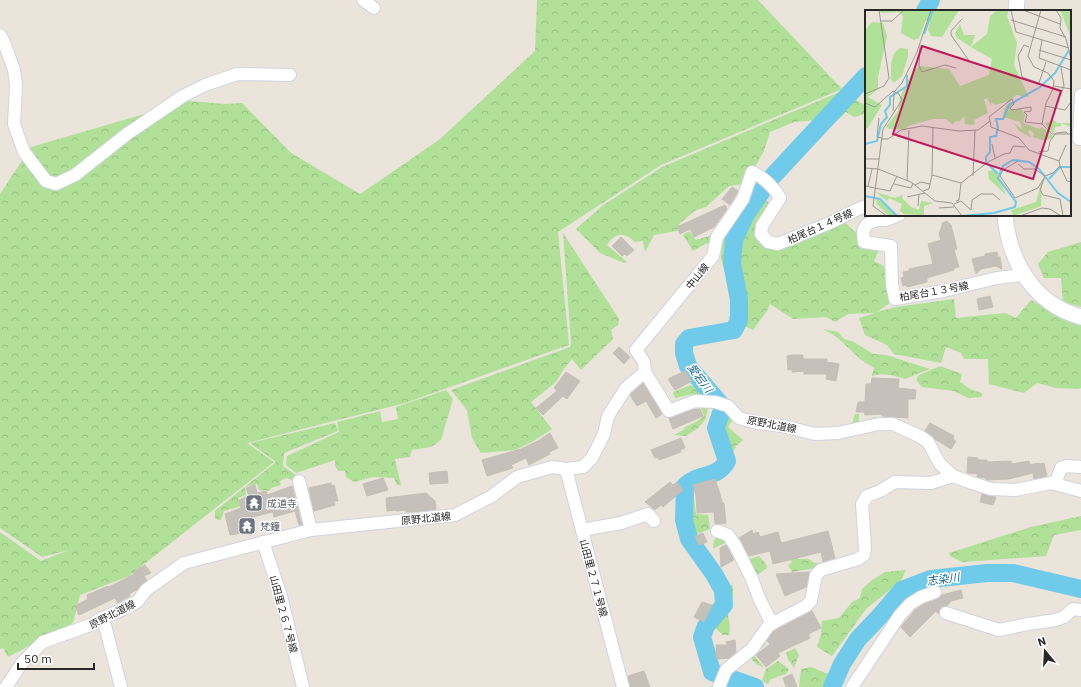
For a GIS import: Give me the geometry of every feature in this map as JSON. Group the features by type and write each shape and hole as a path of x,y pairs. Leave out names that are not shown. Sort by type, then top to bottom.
{"street":[{"path":"363,0 374,8"},
{"path":"1016,10 1018,0"},
{"path":"0,35 14,70 16,85 14,124 24,152 46,181 56,184 75,175 127,134 183,96 205,85 237,74 290,75"},
{"path":"1077,139 1081,95"},
{"name":"柏尾台１４号線","path":"757,174 774,188 780,198 762,226 760,234 768,242 778,244 832,222 865,206"},
{"name":"中山線","path":"645,372 644,362 636,350 713,256 717,237 743,200 757,174"},
{"name":"柏尾台１４号線","path":"891,246 864,242 863,231 867,224 877,220 886,220 896,216"},
{"path":"1005,216 1011,250 1023,275 1049,302 1062,310 1081,317"},
{"name":"柏尾台１３号線","path":"891,246 892,284 895,299 942,291 997,278 1023,275"},
{"name":"原野北道線","path":"6,687 22,663 43,642 93,624 126,608 138,601 146,590 184,563 311,530 455,515 492,496 517,476 552,467 566,469 584,467 592,458 604,434 608,416 626,388 645,372 669,411 695,400 715,402 728,406 739,418 757,423 783,426 815,434 838,433 879,424 893,424 921,437 928,442 940,464 954,476 991,489 1015,490 1050,483 1081,490"},
{"path":"1055,484 1060,468 1067,466 1081,467"},
{"name":"山田里２７１号線","path":"566,469 623,687"},
{"path":"720,685 726,670 752,649 769,625 806,606 811,601 816,575 821,570 858,559 864,555 865,548 862,504 867,496 880,491 895,482 931,483 954,476"},
{"path":"299,481 311,530"},
{"path":"582,530 621,523 648,514 654,521"},
{"path":"717,531 728,535 735,545 772,624"},
{"name":"山田里２６７号線","path":"263,542 281,596 303,687"},
{"path":"852,687 900,614 910,604 921,597 936,592"},
{"path":"946,613 999,630 1056,620 1064,617 1073,608 1081,610"},
{"path":"103,618 121,687"}],"green space":[{"path":"537,0 758,0 842,89 661,165 558,232 569,345 405,403 247,443 274,462 129,576 80,595 73,623 8,657 3,648 0,649 0,532 41,561 69,550 42,557 0,528 0,194 31,147 189,101 226,104 242,103 291,153 360,194 439,140 535,51"},
{"path":"842,91 865,105 864,114 854,117 846,112 840,118 794,122 770,132 764,151 745,184 729,186 706,207 696,210 680,223 677,231 654,235 645,252 643,241 635,242 623,235 613,238 607,245 627,262 624,263 600,253 576,229 602,206 662,167"},
{"path":"748,190 772,205 761,226 768,244 842,220 879,250 874,261 884,266 891,302 877,312 896,307 954,299 956,318 1005,313 1016,318 1031,300 1068,320 1081,325 1081,388 1056,388 1037,383 1024,393 989,384 988,359 964,359 961,353 946,347 941,363 894,354 887,345 865,335 859,318 875,313 848,314 835,322 826,317 793,319 770,304 767,311 753,330 728,318 733,312 729,285 721,259 722,241"},
{"path":"689,231 696,240 715,234 710,245 707,243 693,251 683,235"},
{"path":"563,233 619,319 618,325 611,330 613,339 581,370 572,359 556,382 531,402 552,429 532,442 515,450 481,453 472,438 467,410 451,390 570,347 571,342"},
{"path":"1081,242 1081,307 1063,302 1061,278 1044,278 1038,264 1048,252"},
{"path":"823,329 838,332 844,339 854,342 873,354 886,355 930,369 905,379 884,374 872,376 874,368 860,359 837,337"},
{"path":"691,358 723,400 695,398 693,394 675,398 673,392 691,385 698,387 684,369 683,360"},
{"path":"940,366 962,374 960,382 972,390 982,393 982,397 968,398 954,391 922,387 916,380 919,375"},
{"path":"446,390 453,399 441,440 431,447 412,450 410,457 395,459 401,485 397,485 394,478 373,477 354,482 346,477 345,471 338,471 335,466 335,460 296,473 286,465 287,456 339,432 337,422 380,411 382,422 398,419 396,407"},
{"path":"699,403 709,406 705,420 698,428 686,436 674,435 704,416"},
{"path":"720,408 735,417 728,427 743,440 736,446 730,460 723,458 714,433 714,422"},
{"path":"855,414 859,414 859,422 875,417 882,420 855,425 852,424"},
{"path":"335,423 338,431 284,453 283,466 297,476 297,482 286,478 280,481 281,485 271,488 269,491 259,490 257,484 245,487 246,495 238,498 241,506 224,511 221,520 215,519 215,511 276,462 250,443"},
{"path":"693,491 696,514 708,515 710,529 694,535 696,542 692,540 689,534 689,532 693,529 691,521 685,521 686,504 681,503 682,497"},
{"path":"1081,516 1081,530 1054,535 1046,556 962,562 950,556 949,553 1031,527"},
{"path":"720,534 728,541 713,549 714,540"},
{"path":"796,551 798,559 809,559 814,563 821,563 822,567 792,572 788,565 792,563 790,559"},
{"path":"759,556 766,564 767,568 759,574 753,575 746,560"},
{"path":"906,570 901,581 866,609 832,656 817,647 821,634 822,621 839,618 852,602 860,598 862,589 885,572"},
{"path":"732,585 733,594 728,611 730,632 729,635 723,635 714,627 715,620 726,607 725,588"},
{"path":"764,641 766,644 754,655 764,668 755,663 749,655"},
{"path":"795,648 799,655 794,668 786,653"},
{"path":"778,661 789,669 786,674 771,679 768,684 762,681 766,669"},
{"path":"811,667 828,674 825,687 799,687 801,669"}],"building":[{"path":"732,187 738,191 730,205 722,199"},
{"path":"725,205 727,209 714,227 694,237 690,229 680,234 677,227"},
{"path":"947,221 951,225 957,249 954,250 959,267 954,268 954,270 927,278 927,282 907,287 906,285 903,286 901,278 904,277 903,272 909,271 909,269 933,264 928,244 941,240 939,234 942,223"},
{"path":"621,237 634,250 627,256 625,254 622,256 612,246"},
{"path":"997,252 998,257 1000,257 1002,269 996,266 981,269 976,274 972,259 985,256 985,254"},
{"path":"990,296 993,307 979,310 977,299"},
{"path":"619,347 630,357 624,364 613,353"},
{"path":"803,355 803,359 827,359 827,362 839,364 836,381 826,379 827,374 804,374 804,371 792,372 792,369 788,370 787,356"},
{"path":"685,371 692,381 675,390 668,379"},
{"path":"566,372 580,381 567,399 563,396 543,415 536,408 557,391 554,388"},
{"path":"872,378 899,379 898,388 916,390 915,399 908,399 908,418 882,416 882,414 865,415 864,412 856,412 858,402 865,402 866,384 871,384"},
{"path":"643,383 662,414 656,418 646,401 637,406 630,395"},
{"path":"700,409 703,416 673,429 669,418"},
{"path":"930,423 954,436 953,439 956,441 951,449 925,431"},
{"path":"550,433 558,448 549,452 550,454 529,465 526,458 511,465 513,468 487,476 482,460 521,449 542,439"},
{"path":"681,438 685,448 680,450 681,452 659,460 658,457 655,458 651,450"},
{"path":"968,457 978,458 978,460 987,460 987,462 1011,461 1012,464 1029,461 1030,465 1044,463 1047,476 1034,479 1033,473 1009,479 986,480 986,478 977,477 978,474 967,473"},
{"path":"447,471 448,483 430,484 429,473"},
{"path":"383,478 388,490 367,496 363,484"},
{"path":"715,479 722,503 724,503 726,523 715,524 714,512 697,513 696,495 693,485"},
{"path":"670,482 673,485 677,482 683,490 663,507 661,505 655,510 645,502"},
{"path":"331,483 331,486 334,485 338,501 334,501 335,505 314,511 309,488"},
{"path":"255,485 257,493 266,491 267,495 292,486 302,525 299,525 295,511 274,517 273,512 249,518 251,529 242,531 243,533 230,535 225,514 241,508 239,500 249,496 246,488"},
{"path":"426,493 435,501 436,509 415,512 406,512 406,510 387,511 386,498"},
{"path":"982,494 996,497 993,505 980,502"},
{"path":"752,530 753,534 758,532 760,537 778,532 781,543 828,531 835,558 823,562 821,552 773,564 770,551 749,556 739,538"},
{"path":"703,533 707,542 699,545 695,536"},
{"path":"726,545 734,560 721,567 720,548"},
{"path":"145,565 151,573 144,576 147,580 138,589 129,594 130,596 118,603 115,598 79,615 75,606 88,599 87,595 108,586 109,587 134,574 133,572"},
{"path":"810,572 806,587 785,596 776,574"},
{"path":"961,590 963,598 951,601 947,606 941,607 938,614 936,611 910,637 901,627 915,610 924,604 938,599 942,595"},
{"path":"702,602 712,605 704,622 694,617"},
{"path":"812,611 821,628 808,634 810,638 778,653 780,656 766,667 756,655 770,644 767,641 772,633"},
{"path":"735,640 736,652 729,658 717,659 716,645 727,645 726,642"},
{"path":"644,671 650,687 630,687 628,676"},
{"path":"792,674 797,687 786,687 783,678"}],"waterway":[{"name":"愛宕川","path":"926,10 931,0"},
{"name":"愛宕川","path":"755,687 712,672 702,637 706,626 724,605 723,590 714,574 689,539 684,520 685,486 695,479 718,471 727,461 716,428 723,407 688,366 684,353 684,344 689,338 734,330 739,320 739,300 732,263 734,240 746,214 771,178 865,77"},
{"name":"志染川","path":"832,687 842,664 858,639 902,590 931,579 987,573 1013,573 1081,589"}],"place":[{"name":"成道寺","path":"254,503"},
{"name":"梵鐘","path":"247,526"}]}
